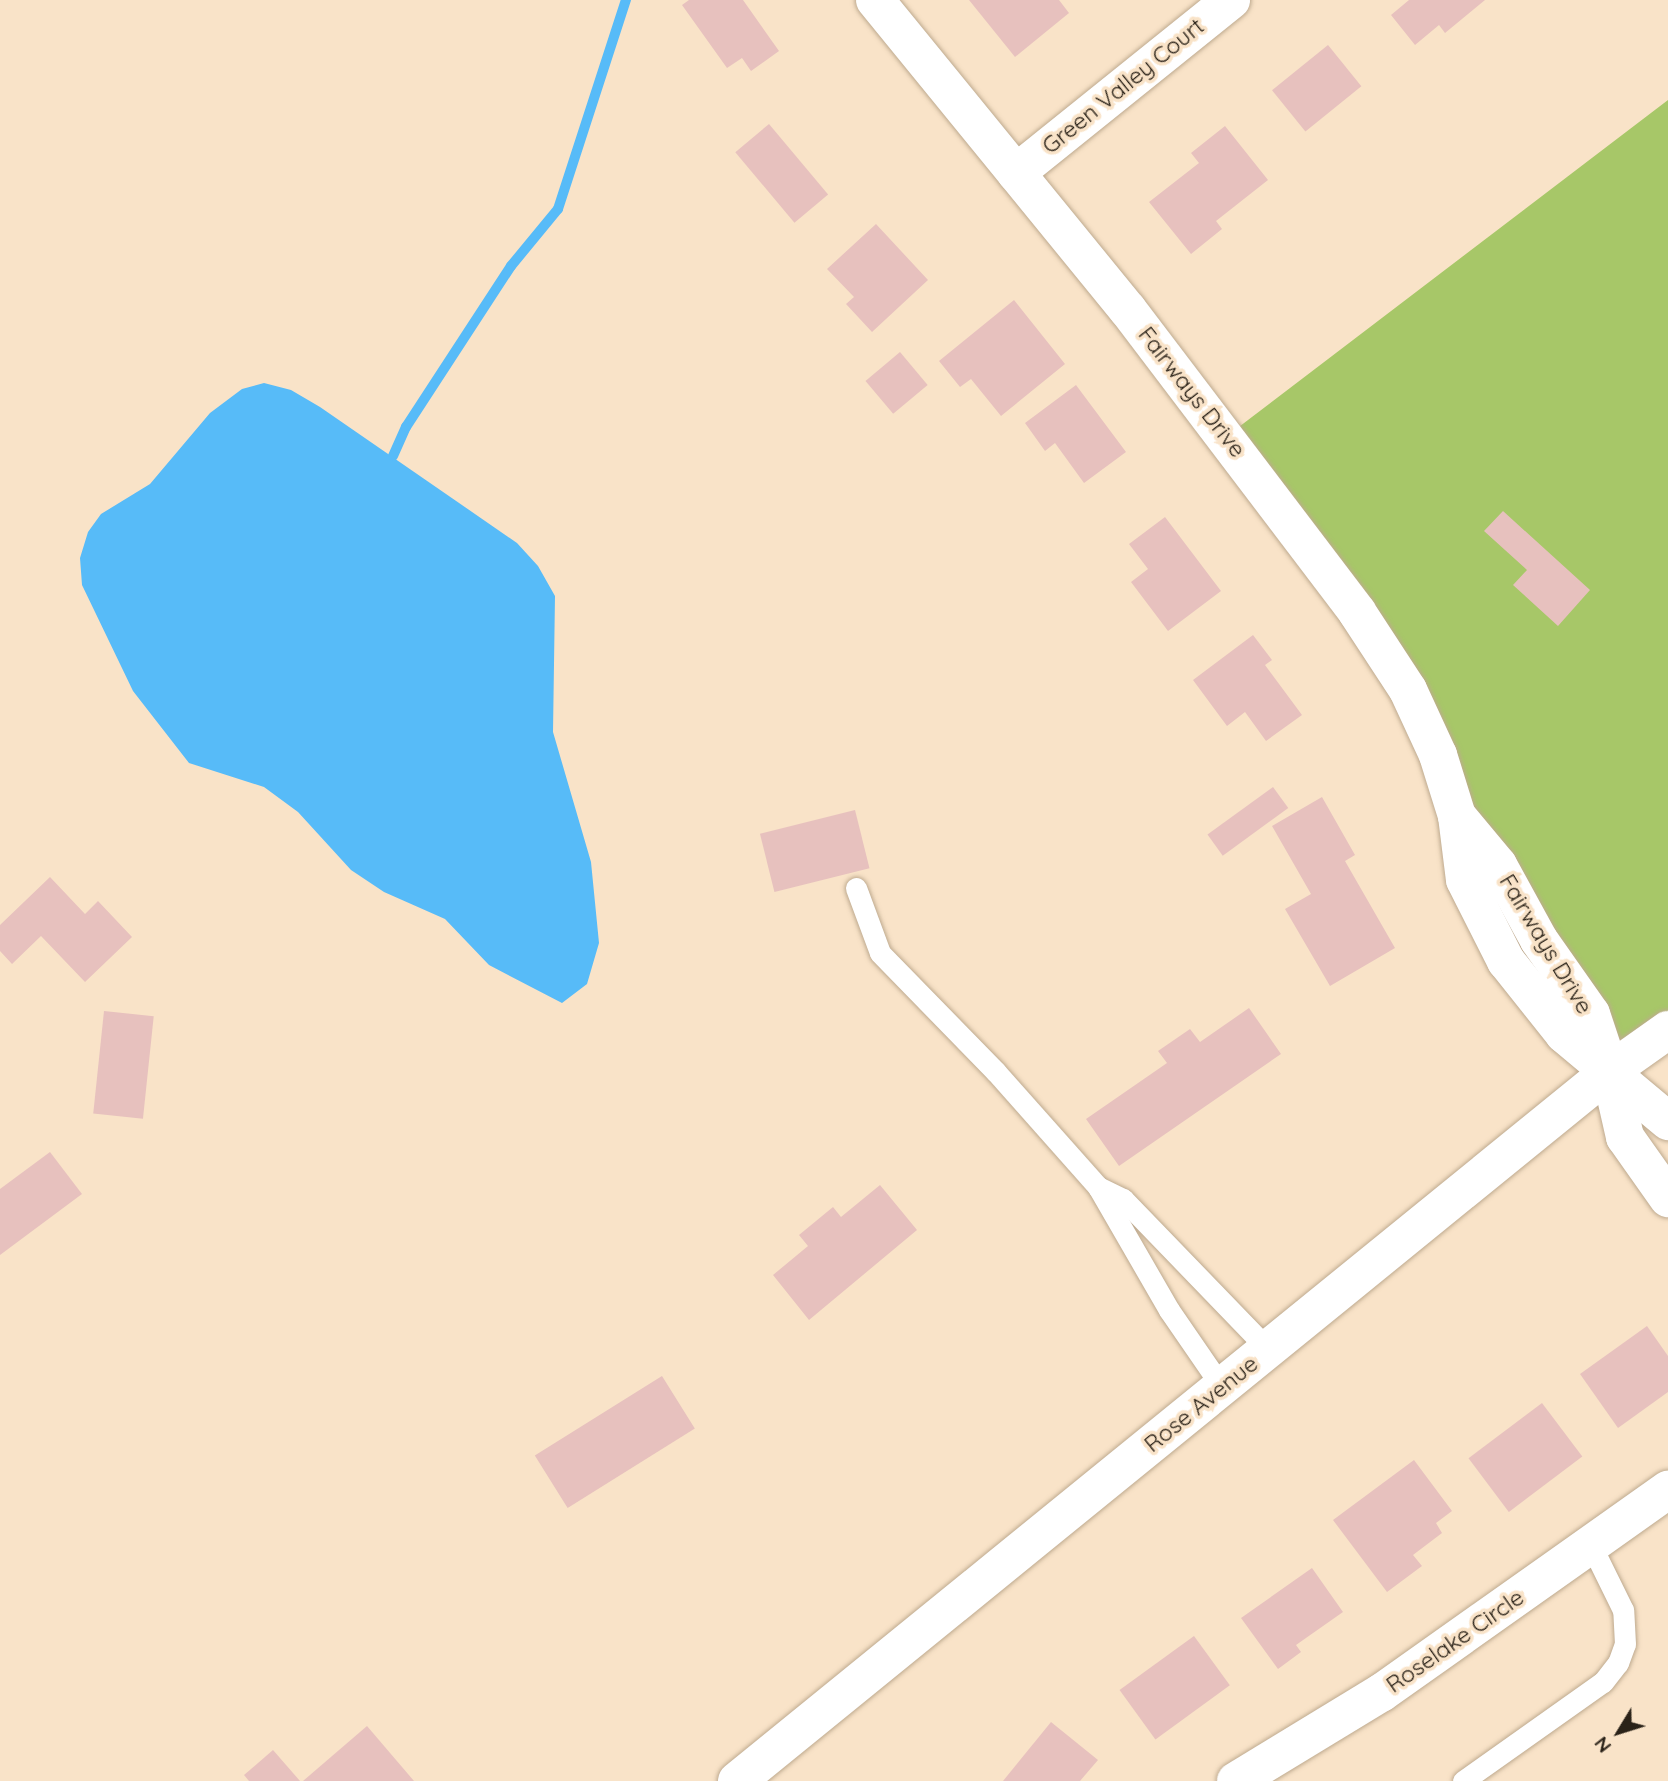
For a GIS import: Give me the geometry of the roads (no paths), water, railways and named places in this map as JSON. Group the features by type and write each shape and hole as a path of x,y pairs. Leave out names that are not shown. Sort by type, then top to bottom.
{"street":[{"name":"Fairways Drive","path":"875,0 1227,436 1357,612 1408,690 1438,755 1457,816 1465,880 1506,961 1563,1034 1610,1071"},
{"name":"Green Valley Court","path":"1016,173 1231,0"},
{"name":"Rose Avenue","path":"737,1781 1610,1071 1668,1030"},
{"path":"1610,1071 1668,1121"},
{"path":"1610,1071 1625,1137 1668,1198"},
{"name":"Roselake Circle","path":"1236,1781 1381,1693 1668,1490"}],"lane":[{"path":"856,888 880,953 996,1072 1098,1187 1169,1310 1222,1387"},
{"path":"1098,1187 1123,1199 1268,1349"},
{"path":"1463,1781 1603,1682 1618,1663 1625,1644 1623,1610 1591,1545"}],"water":[{"path":"264,383 291,390 320,407 517,543 538,566 555,596 553,732 591,862 599,943 587,984 562,1003 489,965 445,919 384,892 351,870 298,812 264,787 189,763 133,691 82,585 80,558 88,532 101,514 150,484 210,413 242,389"}],"waterway":[{"path":"393,456 406,427 511,266 558,209 626,0"}]}
